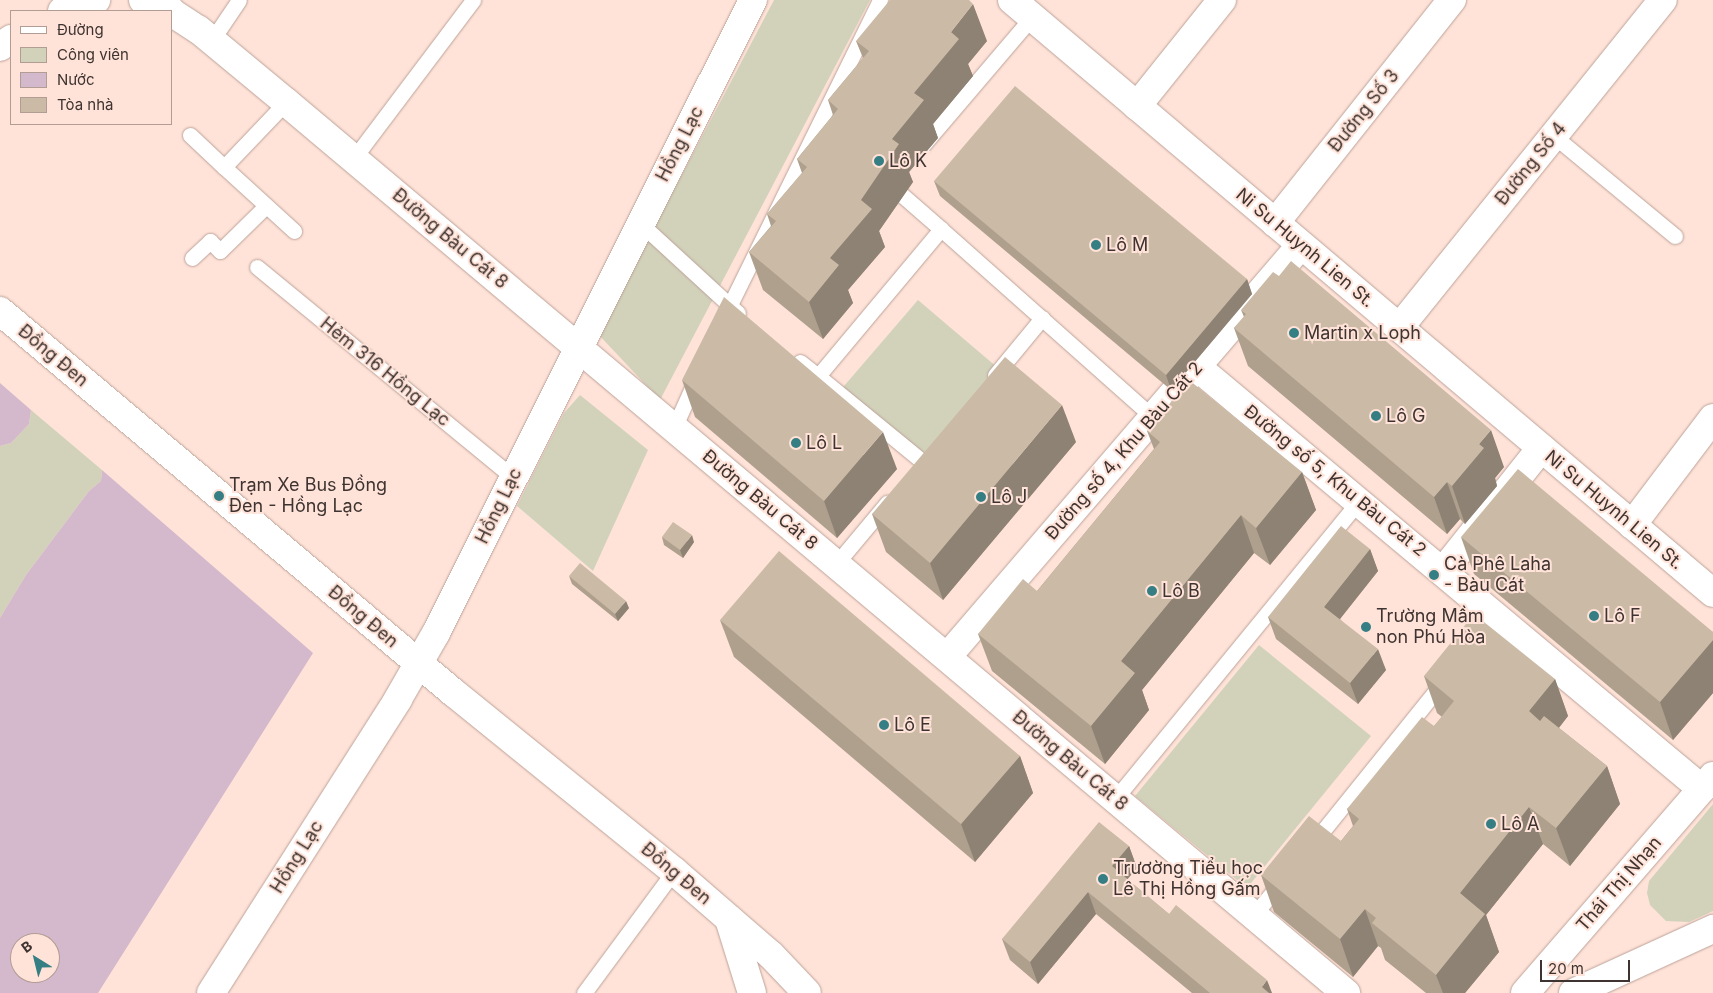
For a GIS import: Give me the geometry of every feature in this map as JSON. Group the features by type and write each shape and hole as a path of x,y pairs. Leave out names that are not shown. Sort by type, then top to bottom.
{"street":[{"path":"65,10 96,0"},
{"name":"Đường Bàu Cát 8","path":"143,0 168,10"},
{"name":"Hồng Lạc","path":"211,993 419,663 753,0"},
{"path":"1137,106 1222,0"},
{"name":"Đường Số 3","path":"1275,223 1452,0"},
{"name":"Đường Số 4","path":"1399,328 1663,0"},
{"name":"Ni Su Huynh Lien St.","path":"1022,8 1713,594"},
{"name":"Đường Bàu Cát 8","path":"172,12 212,40 354,158 1346,993"},
{"name":"Đường số 4, Khu Bàu Cát 2","path":"947,657 1301,245"},
{"name":"Đồng Đen","path":"0,311 419,663 674,872 772,955 807,993"},
{"name":"Đường số 5, Khu Bàu Cát 2","path":"1197,367 1444,570 1491,623 1707,782"},
{"path":"1632,525 1713,418"},
{"path":"1444,570 1541,448"},
{"name":"Thái Thị Nhạn","path":"1525,993 1707,782"},
{"path":"729,919 752,993"},
{"path":"1572,993 1713,929"}],"lane":[{"path":"212,40 239,0"},
{"path":"354,158 473,0"},
{"path":"717,332 880,0"},
{"path":"915,156 1022,8"},
{"path":"224,167 286,102"},
{"path":"190,135 294,231"},
{"path":"1554,136 1675,236"},
{"path":"904,172 894,188 1153,417"},
{"path":"192,258 210,241 220,251 266,206"},
{"path":"640,223 729,306 751,323"},
{"path":"818,376 941,229"},
{"name":"Hẻm 316 Hồng Lạc","path":"257,267 513,477"},
{"path":"985,386 1042,318"},
{"path":"788,352 922,461"},
{"path":"674,428 702,367"},
{"path":"910,476 935,446"},
{"path":"836,564 898,491"},
{"path":"1115,799 1359,501"},
{"path":"1304,854 1453,669"},
{"path":"1254,916 1291,869"},
{"path":"584,993 674,872"}],"green space":[{"path":"774,0 870,0 660,400 598,334"},
{"path":"918,300 998,368 919,462 838,393"},
{"path":"580,395 648,450 593,571 517,506 564,413"},
{"path":"31,410 102,470 101,481 89,491 26,575 0,618 0,446 11,443 29,424"},
{"path":"1259,645 1371,736 1247,888 1135,796"},
{"path":"1713,804 1713,911 1689,922 1666,921 1650,905 1647,893 1649,881"}],"water":[{"path":"0,383 31,410 29,424 11,443 0,446"},
{"path":"102,470 313,653 98,993 0,993 0,618 26,575 89,491 101,481"}],"building":[{"path":"890,0 969,0 973,4 951,32 959,39 914,93 924,100 892,139 899,144 861,200 872,209 830,258 839,265 809,302 749,252 776,221 767,214 807,167 797,159 838,109 828,100 869,51 856,41"},
{"name":"Lô M","path":"1015,86 1247,279 1166,375 934,181"},
{"name":"Lô G","path":"1291,261 1491,430 1479,444 1484,448 1452,486 1447,482 1434,497 1234,328 1246,314 1241,310 1273,272 1279,276"},
{"name":"Lô L","path":"724,297 883,432 824,501 682,380"},
{"path":"1005,357 1062,405 930,563 872,514"},
{"name":"Lô B","path":"1189,380 1302,472 1256,528 1241,515 1121,661 1135,673 1091,726 978,634 1023,579 1037,591 1160,442 1147,431"},
{"name":"Lô F","path":"1518,469 1713,632 1713,640 1660,702 1461,537"},
{"path":"673,522 692,535 680,550 662,537"},
{"path":"1341,526 1370,549 1324,607 1378,649 1350,683 1268,617"},
{"name":"Lô E","path":"779,551 1020,756 961,824 720,620"},
{"path":"580,563 626,601 615,614 569,576"},
{"name":"Lô A","path":"1474,614 1555,679 1529,711 1540,721 1544,716 1607,766 1556,828 1529,807 1460,893 1485,914 1436,975 1372,923 1376,918 1365,909 1340,939 1261,875 1309,816 1341,841 1359,819 1347,809 1422,717 1434,726 1454,701 1424,676"},
{"path":"1099,822 1129,846 1112,866 1169,914 1176,905 1267,980 1262,987 1269,993 1210,993 1088,892 1030,962 1002,939"}],"place":[{"name":"Lô K","path":"879,161"},
{"name":"Lô M","path":"1096,245"},
{"name":"Martin x Loph","path":"1294,333"},
{"name":"Lô G","path":"1376,416"},
{"name":"Lô L","path":"796,443"},
{"name":"Trạm Xe Bus Đồng Đen - Hồng Lạc","path":"219,496"},
{"name":"Lô J","path":"981,497"},
{"name":"Cà Phê Laha - Bàu Cát","path":"1434,575"},
{"name":"Lô B","path":"1152,591"},
{"name":"Lô F","path":"1594,616"},
{"name":"Trường Mầm non Phú Hòa","path":"1366,627"},
{"name":"Lô E","path":"884,725"},
{"name":"Lô A","path":"1491,824"},
{"name":"Trươờng Tiểu học Lê Thị Hồng Gấm","path":"1103,879"}]}
